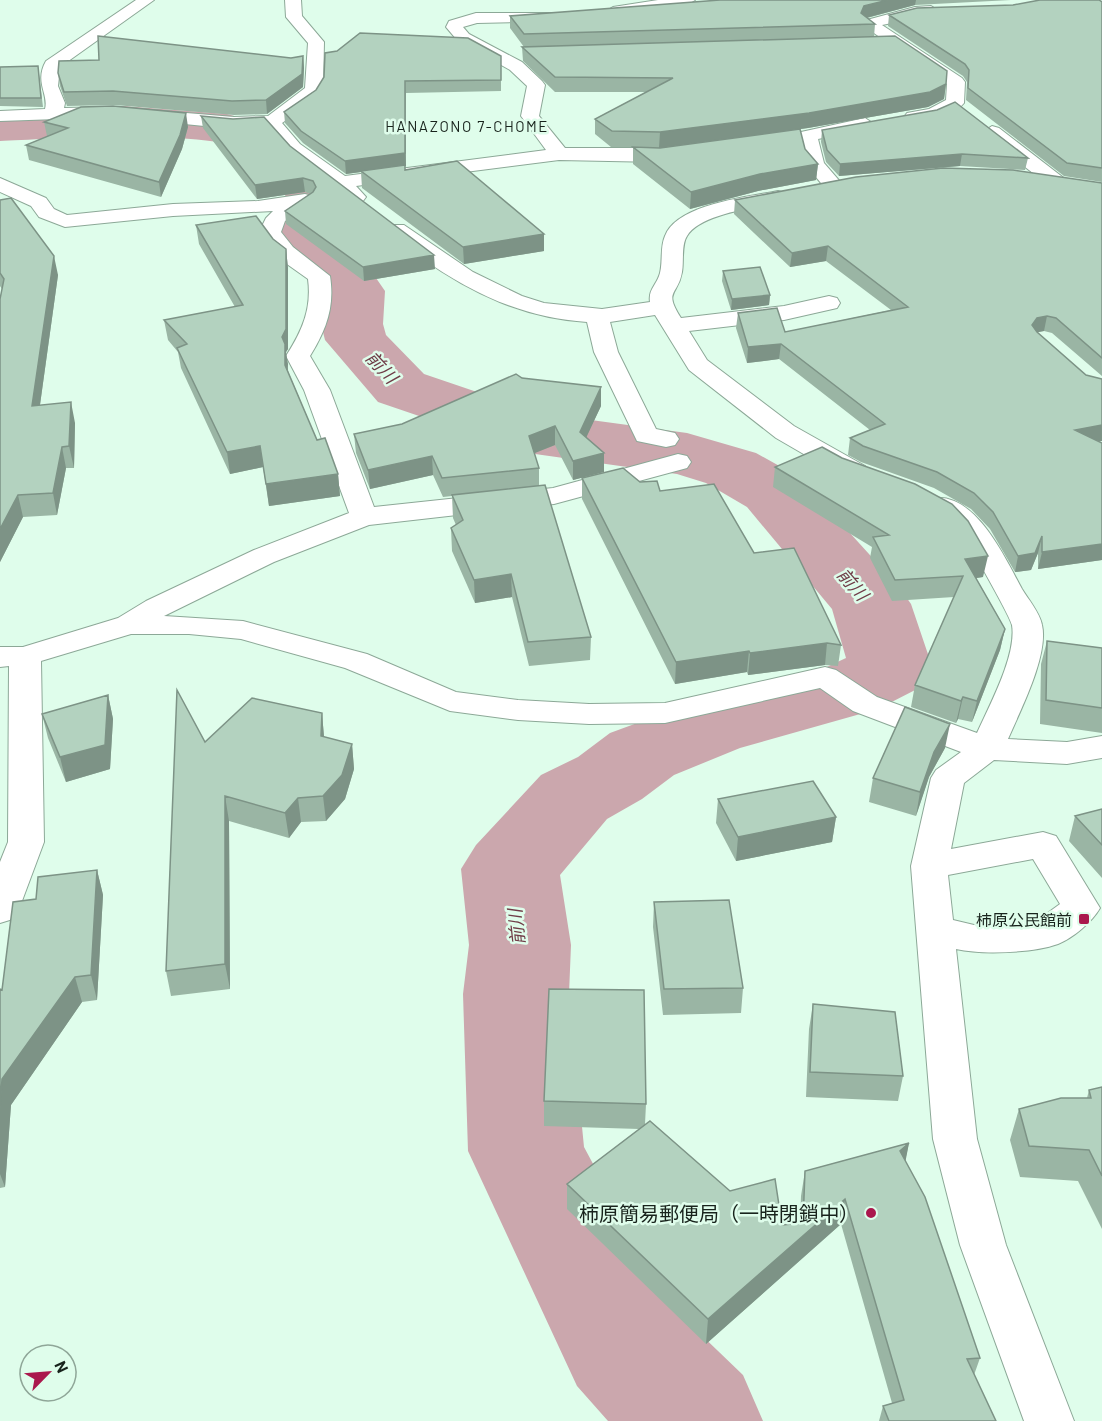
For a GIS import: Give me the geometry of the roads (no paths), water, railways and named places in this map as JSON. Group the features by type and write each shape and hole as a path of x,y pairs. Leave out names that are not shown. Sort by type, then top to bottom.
{"street":[{"path":"53,115 56,103 49,86 52,65 146,0"},
{"path":"0,116 115,111 234,123 271,121 281,117 309,96 314,88 316,42 294,17 293,0"},
{"path":"593,15 687,0"},
{"path":"950,11 915,12 869,24 956,82 955,104"},
{"path":"559,154 530,116 536,85 516,66 463,37 454,27 455,24 476,18 574,18"},
{"path":"874,44 898,43"},
{"path":"499,55 523,55"},
{"path":"785,139 934,114 955,104"},
{"path":"955,104 1058,183"},
{"path":"271,121 330,191 379,215 464,277 504,299 562,315 597,317 784,313 829,303"},
{"path":"808,136 815,164 814,189"},
{"path":"0,184 39,202 46,213 65,221 173,210 258,207 330,191 559,154 659,156 694,152"},
{"path":"1018,177 1080,186"},
{"path":"856,182 720,209 688,221 675,236 671,275 660,294 668,316 698,365 785,432 850,470 881,482"},
{"path":"330,191 276,218 270,232 277,245 297,263 319,276 323,297 314,332 298,356 317,390 364,517"},
{"path":"129,625 157,607 264,556 364,517 554,496 672,450 646,435 606,352 597,317"},
{"path":"913,493 960,517 978,536 1027,625 1024,661 987,749 948,778 929,866 955,1139 983,1245 1050,1421"},
{"path":"0,909 26,842 12,656 129,625 189,625 243,630 356,661 450,701 518,710 589,714 665,713 825,677 865,704 987,749 1067,753 1102,747"},
{"path":"929,866 1043,845 1081,908 1047,933 974,939 934,930"}],"waterway":[{"name":"前川","path":"0,126 123,121 227,129 271,142 315,199 287,231 355,291 352,324 356,340 401,388 528,432 687,454 731,468 773,492 871,604 891,669 848,690 709,728 642,754 610,778 574,797 510,869 520,945 516,994 526,1151 622,1344 696,1421"}],"place":[{"name":"柿原公民館前","path":"1084,919"},
{"name":"柿原簡易郵便局（一時閉鎖中）","path":"871,1213"}],"district":[{"name":"HANAZONO 7-CHOME","path":"467,126"}]}
